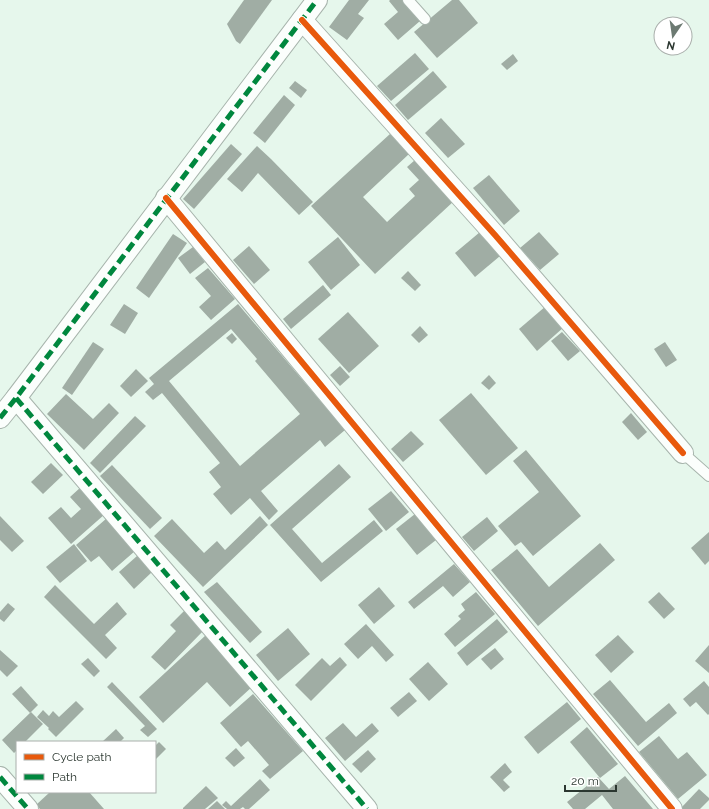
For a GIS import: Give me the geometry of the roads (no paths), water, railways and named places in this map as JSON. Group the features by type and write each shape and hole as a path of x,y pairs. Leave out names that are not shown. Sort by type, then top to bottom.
{"street":[{"path":"0,418 317,0"},
{"path":"302,20 495,235 683,453"},
{"path":"166,198 672,809"},
{"path":"16,398 366,809"},
{"path":"0,777 28,809"}],"lane":[{"path":"408,0 425,19"},
{"path":"683,453 709,476"}]}
